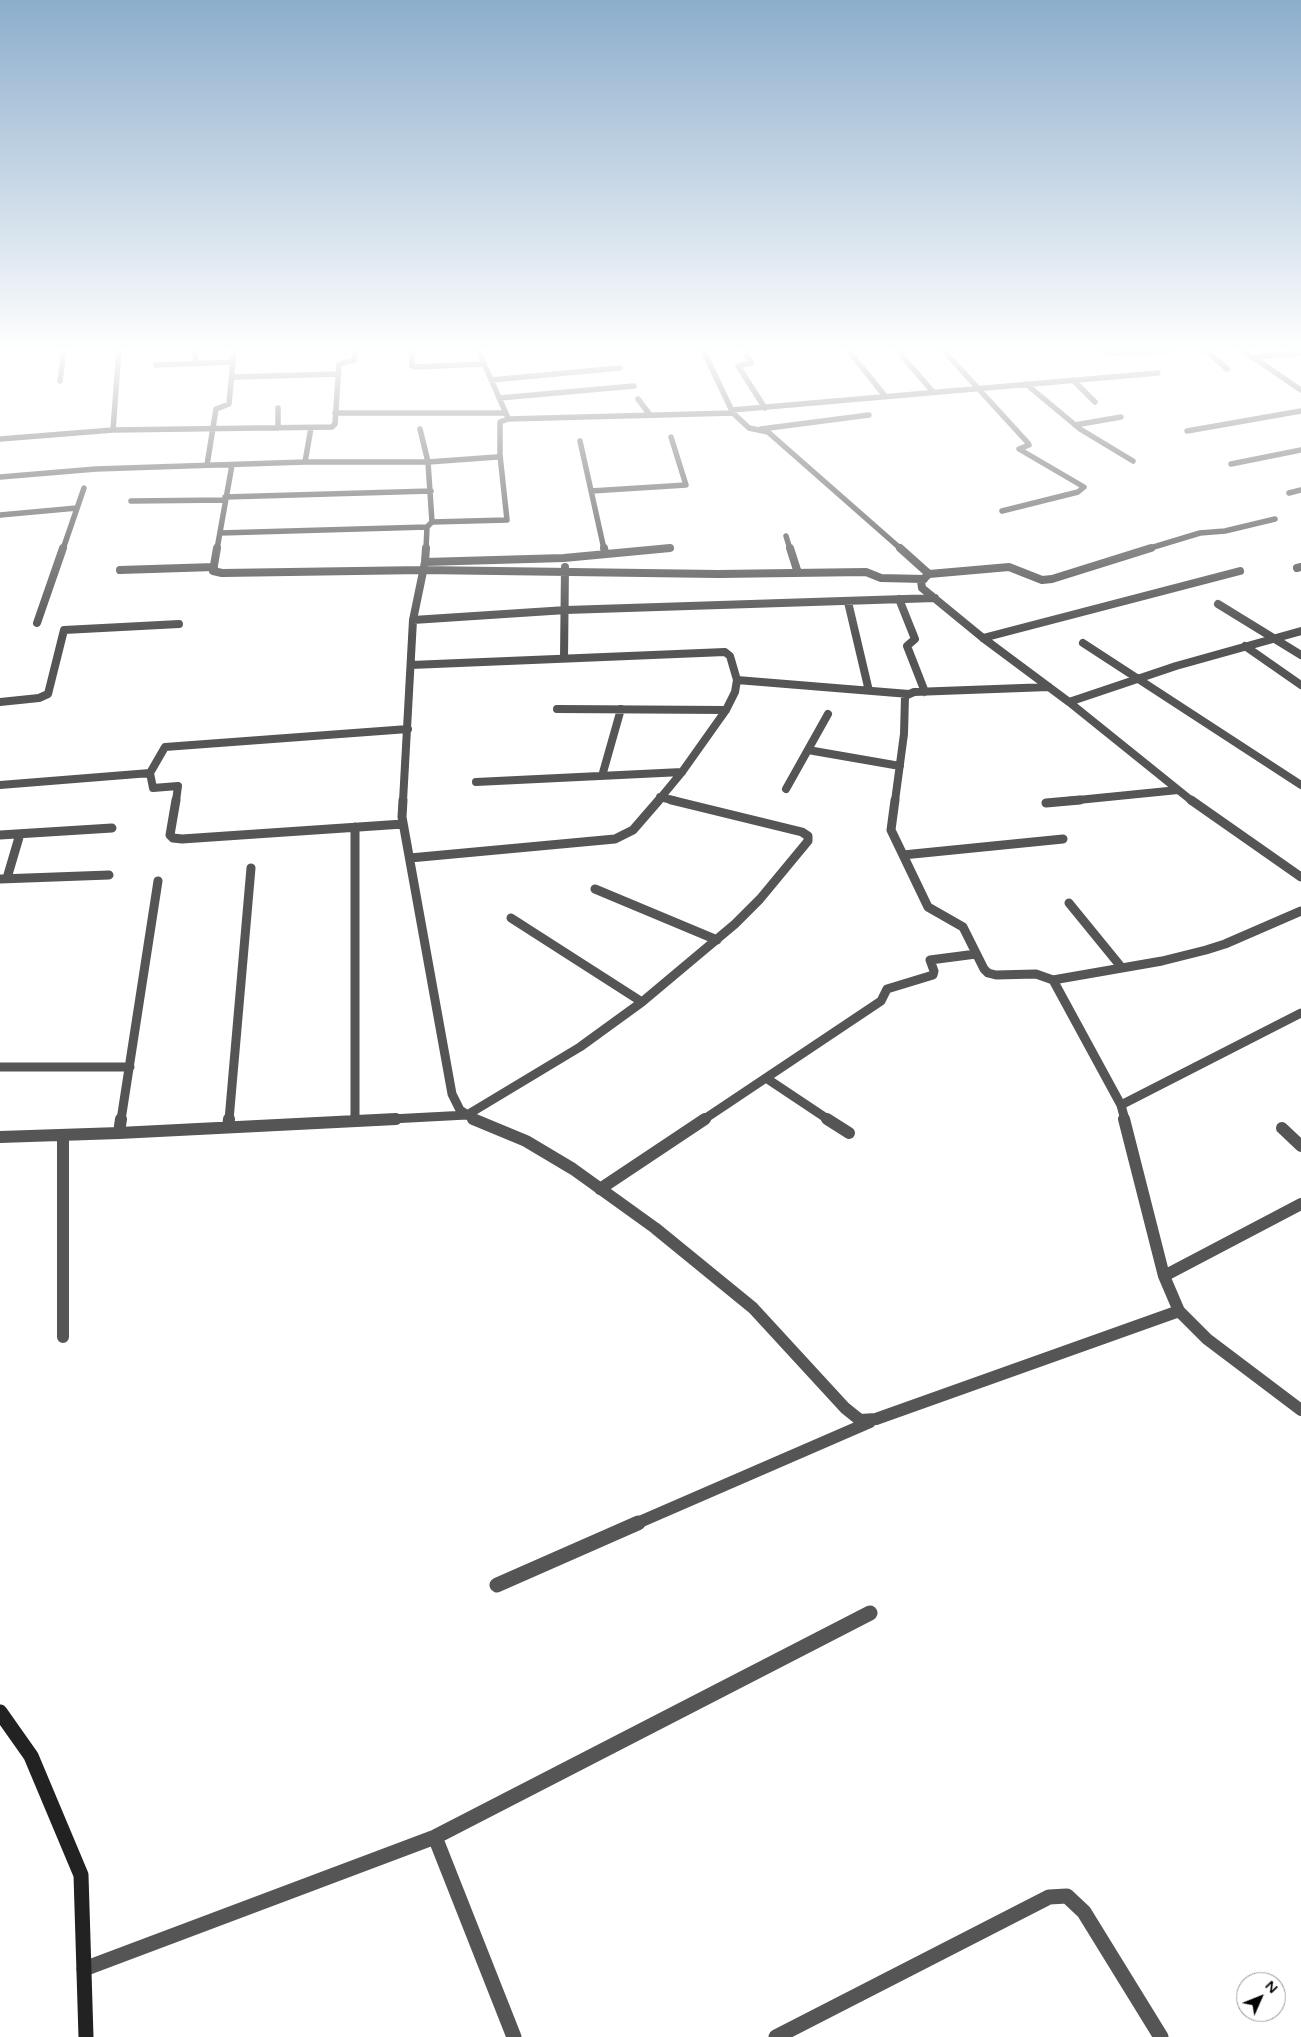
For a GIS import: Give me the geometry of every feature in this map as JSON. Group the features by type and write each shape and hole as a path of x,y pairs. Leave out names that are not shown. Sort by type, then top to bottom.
{"main road":[{"path":"0,1712 31,1756 80,1876 86,2037"}],"street":[{"path":"207,465 211,445"},
{"path":"305,462 308,445"},
{"path":"424,445 432,490 424,566 413,620 403,824 427,967 452,1094 460,1110 477,1121 526,1141 573,1169 655,1228 753,1308 845,1408 860,1420 876,1419"},
{"path":"220,532 507,520 500,445"},
{"path":"581,445 605,553"},
{"path":"591,490 681,487 686,485 674,445"},
{"path":"782,445 926,577"},
{"path":"1002,511 1078,492 1084,487 1019,449 1029,445"},
{"path":"1105,445 1133,461"},
{"path":"1230,464 1301,450"},
{"path":"0,477 96,469 207,465 305,462 428,462 491,459 500,455"},
{"path":"232,465 213,570 222,574 564,558 671,548"},
{"path":"37,623 84,488"},
{"path":"131,501 432,490"},
{"path":"1289,493 1301,490"},
{"path":"0,516 77,508"},
{"path":"424,566 566,572 866,572 881,578 926,577 1009,567 1022,570 1042,580 1052,579 1200,533 1225,532 1275,519"},
{"path":"786,536 798,573"},
{"path":"564,558 566,572 564,658"},
{"path":"120,570 214,566"},
{"path":"983,638 1240,571"},
{"path":"926,577 921,581 922,588 983,638 1069,702 1201,808 1301,876"},
{"path":"413,620 566,610 935,598"},
{"path":"899,599 915,639 908,646 925,692"},
{"path":"848,602 869,691"},
{"path":"1218,604 1301,655"},
{"path":"0,702 39,698 48,694 64,630 179,624"},
{"path":"1069,702 1176,666 1301,631"},
{"path":"1083,643 1301,784"},
{"path":"1245,646 1301,685"},
{"path":"410,858 615,839 632,830 682,772 726,710 735,692 737,680 730,656 725,652 717,651 411,665"},
{"path":"737,680 909,694 1049,687"},
{"path":"909,694 905,696 904,734 891,830 928,908 957,922 963,927 976,954 988,972 996,975 1036,974 1053,980 1162,961 1225,944 1301,911"},
{"path":"557,708 726,710"},
{"path":"602,776 621,709"},
{"path":"786,789 828,714"},
{"path":"403,824 182,839 173,838 170,835 178,786 153,788 150,773 165,747 408,729"},
{"path":"808,750 900,766"},
{"path":"476,782 682,772"},
{"path":"0,785 150,773"},
{"path":"1046,803 1178,790"},
{"path":"0,1137 119,1133 467,1114 580,1047 642,1002 717,940 760,899 808,841 808,836 802,832 660,797"},
{"path":"354,827 355,1121"},
{"path":"0,835 112,828"},
{"path":"20,834 3,878 109,876"},
{"path":"903,855 1063,839"},
{"path":"228,1127 251,868"},
{"path":"119,1133 158,881"},
{"path":"595,889 717,940"},
{"path":"1069,903 1122,968"},
{"path":"511,918 642,1002"},
{"path":"600,1189 882,1001 883,994 887,989 933,975 934,970 930,960 976,954"},
{"path":"1053,980 1121,1105 1164,1276 1179,1311 1207,1339 1301,1410"},
{"path":"1121,1105 1298,1019"},
{"path":"0,1067 130,1067"},
{"path":"766,1078 849,1133"},
{"path":"1282,1128 1301,1146"},
{"path":"63,1135 63,1336"},
{"path":"1164,1276 1301,1204"},
{"path":"497,1585 876,1419 1179,1311"},
{"path":"84,1970 435,1837 870,1613"},
{"path":"435,1837 514,2037"},
{"path":"776,2037 1049,1897 1066,1896 1084,1912 1161,2037"}]}
